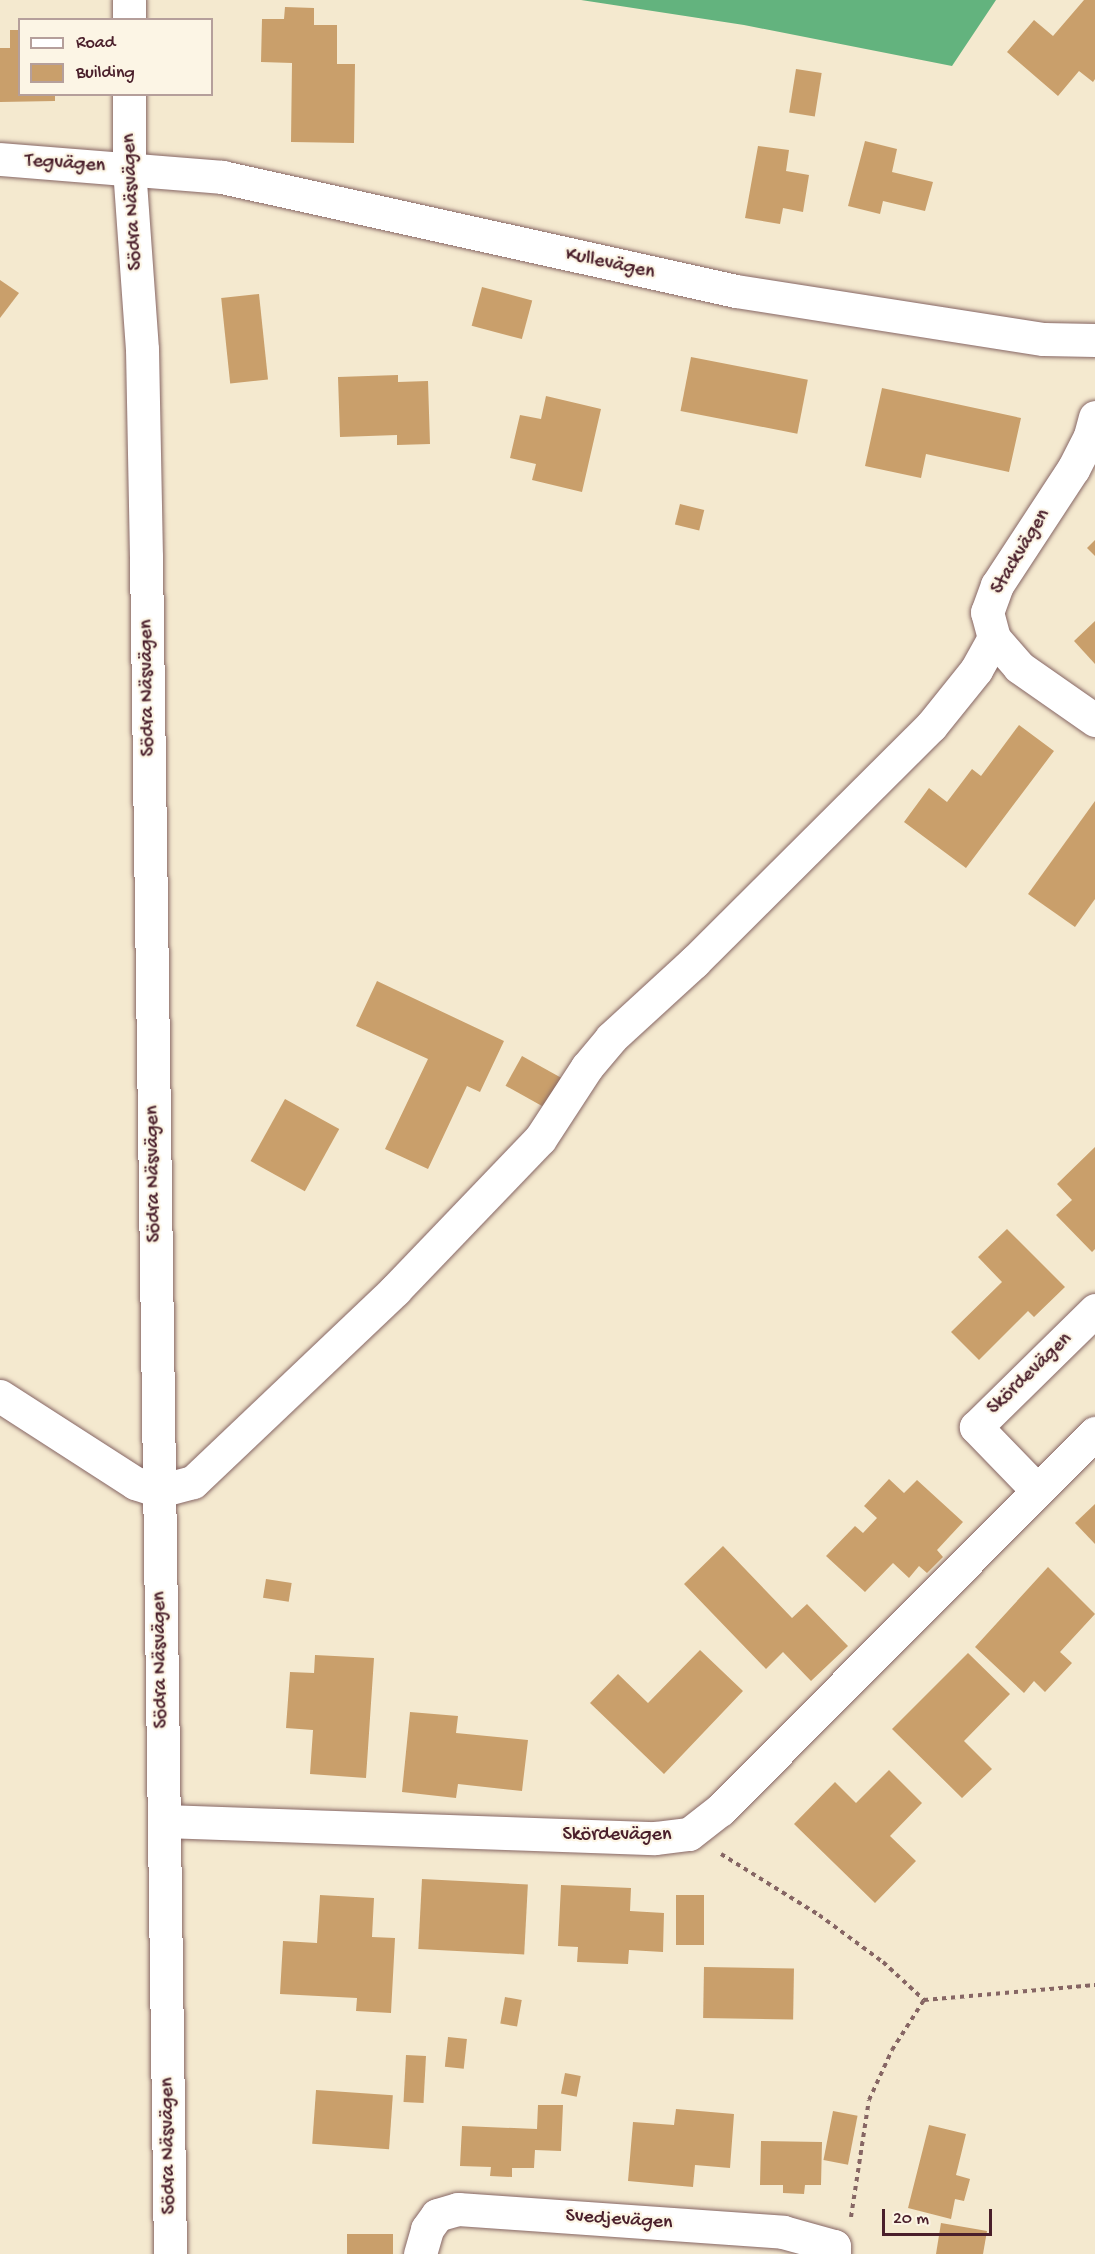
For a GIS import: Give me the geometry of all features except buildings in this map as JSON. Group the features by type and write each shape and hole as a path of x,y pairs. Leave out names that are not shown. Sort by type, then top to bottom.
{"street":[{"path":"129,0 129,18"},
{"name":"Södra Näsvägen","path":"129,96 129,168 142,361 170,2254"},
{"name":"Tegvägen","path":"0,159 129,168"},
{"name":"Kullevägen","path":"129,168 222,177 736,291 1043,339 1095,340"},
{"name":"Stackvägen","path":"1095,417 1090,436 1073,469 997,585 987,612 994,638 1019,667 1095,720"},
{"path":"0,1396 135,1483 159,1491 193,1482 395,1290 540,1138 587,1067 611,1038 718,938 931,726 976,670 994,638"},
{"name":"Skördevägen","path":"1037,1490 976,1427 1095,1310"},
{"name":"Skördevägen","path":"164,1821 656,1838 689,1834 720,1810 1095,1433"},
{"name":"Svedjevägen","path":"420,2254 427,2229 437,2215 458,2209 783,2232 834,2250"}],"path":[{"path":"689,1834 819,1915 883,1962 924,2000 1095,1984"},
{"path":"834,2250 850,2222 856,2197 869,2100 892,2050 924,2000"}],"green space":[{"path":"581,0 996,0 952,66 744,25"}]}
